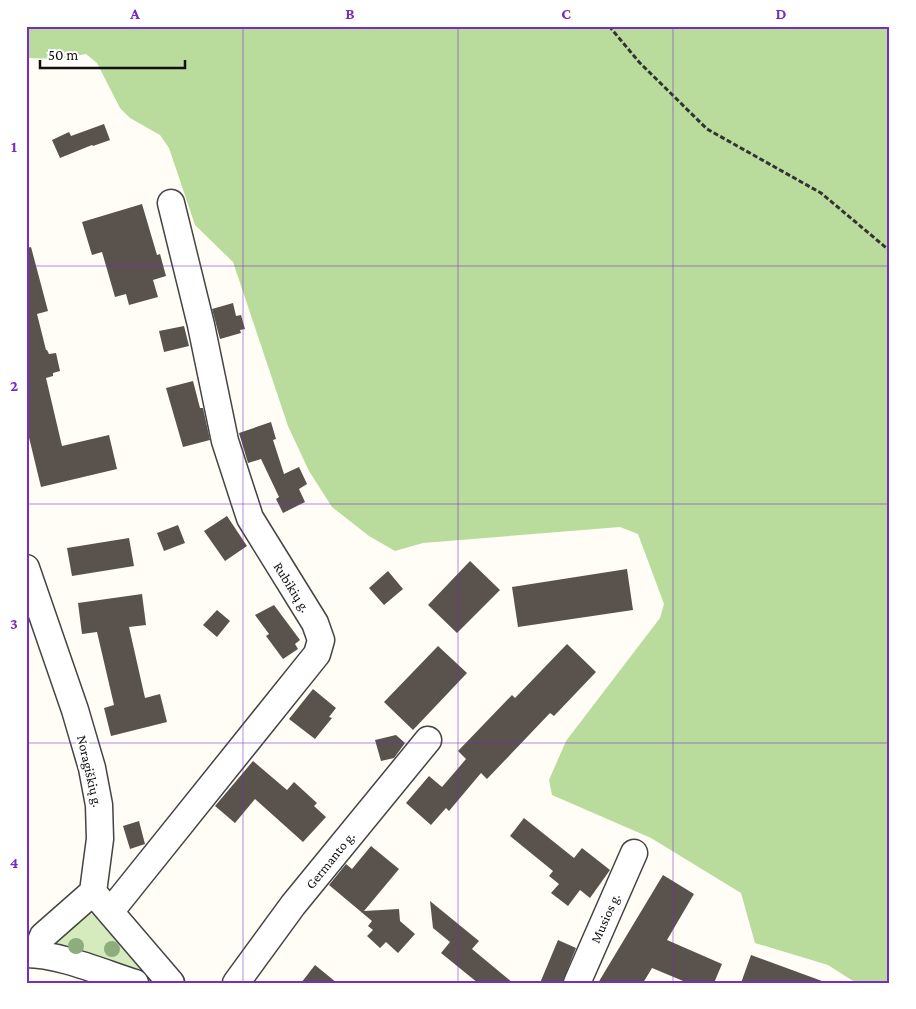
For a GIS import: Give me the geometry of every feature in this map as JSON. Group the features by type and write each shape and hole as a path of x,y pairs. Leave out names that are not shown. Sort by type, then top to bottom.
{"street":[{"name":"Rubikių g.","path":"110,912 317,654 321,640 315,623 250,518 225,441 201,325 171,203"},
{"name":"Noragiškių g.","path":"26,568 75,710 92,768 100,805 100,839 93,892"},
{"name":"Germanto g.","path":"236,983 293,905 428,740"},
{"name":"Musios g.","path":"576,983 634,853"},
{"path":"135,983 32,954 39,946 43,936 93,892 171,983"}],"path":[{"path":"609,26 639,62 707,130 821,193 890,251"}],"green space":[{"path":"26,26 890,26 890,983 854,983 828,965 755,943 741,893 651,838 552,795 549,780 566,741 660,618 664,604 638,534 620,527 423,543 395,551 369,536 332,507 309,471 288,426 233,262 195,225 169,148 160,135 130,118 120,108 97,63 86,54 60,59 26,58"},
{"path":"88,913 95,914 150,978 146,979 58,953 54,944"}],"building":[{"path":"104,124 110,140 60,158 52,140 69,132 71,136"},
{"path":"142,204 157,255 160,254 166,276 153,280 158,297 129,305 126,294 115,297 102,252 92,255 82,222"},
{"path":"31,247 48,311 37,314 46,350 49,354 56,353 60,371 46,378 62,446 109,435 117,469 41,487 26,425 26,248"},
{"path":"233,303 236,316 241,315 245,329 240,330 241,333 220,339 212,309"},
{"path":"184,326 189,346 164,352 159,331"},
{"path":"193,381 200,408 203,408 210,440 183,447 166,388"},
{"path":"271,422 276,439 273,440 284,474 299,467 307,484 299,489 305,502 283,513 276,499 279,497 261,459 248,463 239,433"},
{"path":"227,516 247,546 225,561 204,531"},
{"path":"178,525 185,543 164,551 157,533"},
{"path":"129,538 134,566 72,576 67,548"},
{"path":"470,561 500,590 457,633 428,605"},
{"path":"627,569 633,610 518,627 512,587"},
{"path":"388,571 403,589 384,605 369,588"},
{"path":"142,594 146,625 129,627 145,698 160,694 167,722 111,736 104,708 114,705 97,632 82,634 78,603"},
{"path":"274,605 300,640 295,644 298,649 283,659 266,636 269,634 255,615"},
{"path":"217,610 230,621 217,637 203,625"},
{"path":"567,644 596,672 554,716 550,713 487,779 481,773 449,811 446,808 431,825 406,803 429,776 442,787 466,759 458,751 512,695 515,698"},
{"path":"438,646 467,673 413,730 384,702"},
{"path":"313,689 336,708 329,717 332,718 315,739 289,719"},
{"path":"396,735 405,743 394,758 381,761 375,740"},
{"path":"253,761 287,790 294,782 317,803 314,806 326,817 303,842 255,799 235,823 215,806"},
{"path":"524,818 574,858 582,848 610,870 590,898 580,890 568,906 551,893 559,884 549,876 553,871 510,836"},
{"path":"139,821 145,844 130,849 123,826"},
{"path":"371,846 399,869 364,911 399,909 400,921 415,934 398,953 386,942 380,948 367,936 373,930 368,926 372,921 329,885 346,864 352,869"},
{"path":"663,875 694,894 667,940 722,964 714,983 688,983 652,968 643,983 598,983"},
{"path":"430,901 479,941 472,949 513,983 478,983 441,953 450,942 433,928"},
{"path":"558,940 576,948 562,983 540,983"},
{"path":"751,955 822,981 822,983 741,983"},
{"path":"315,965 337,983 301,983"}]}
